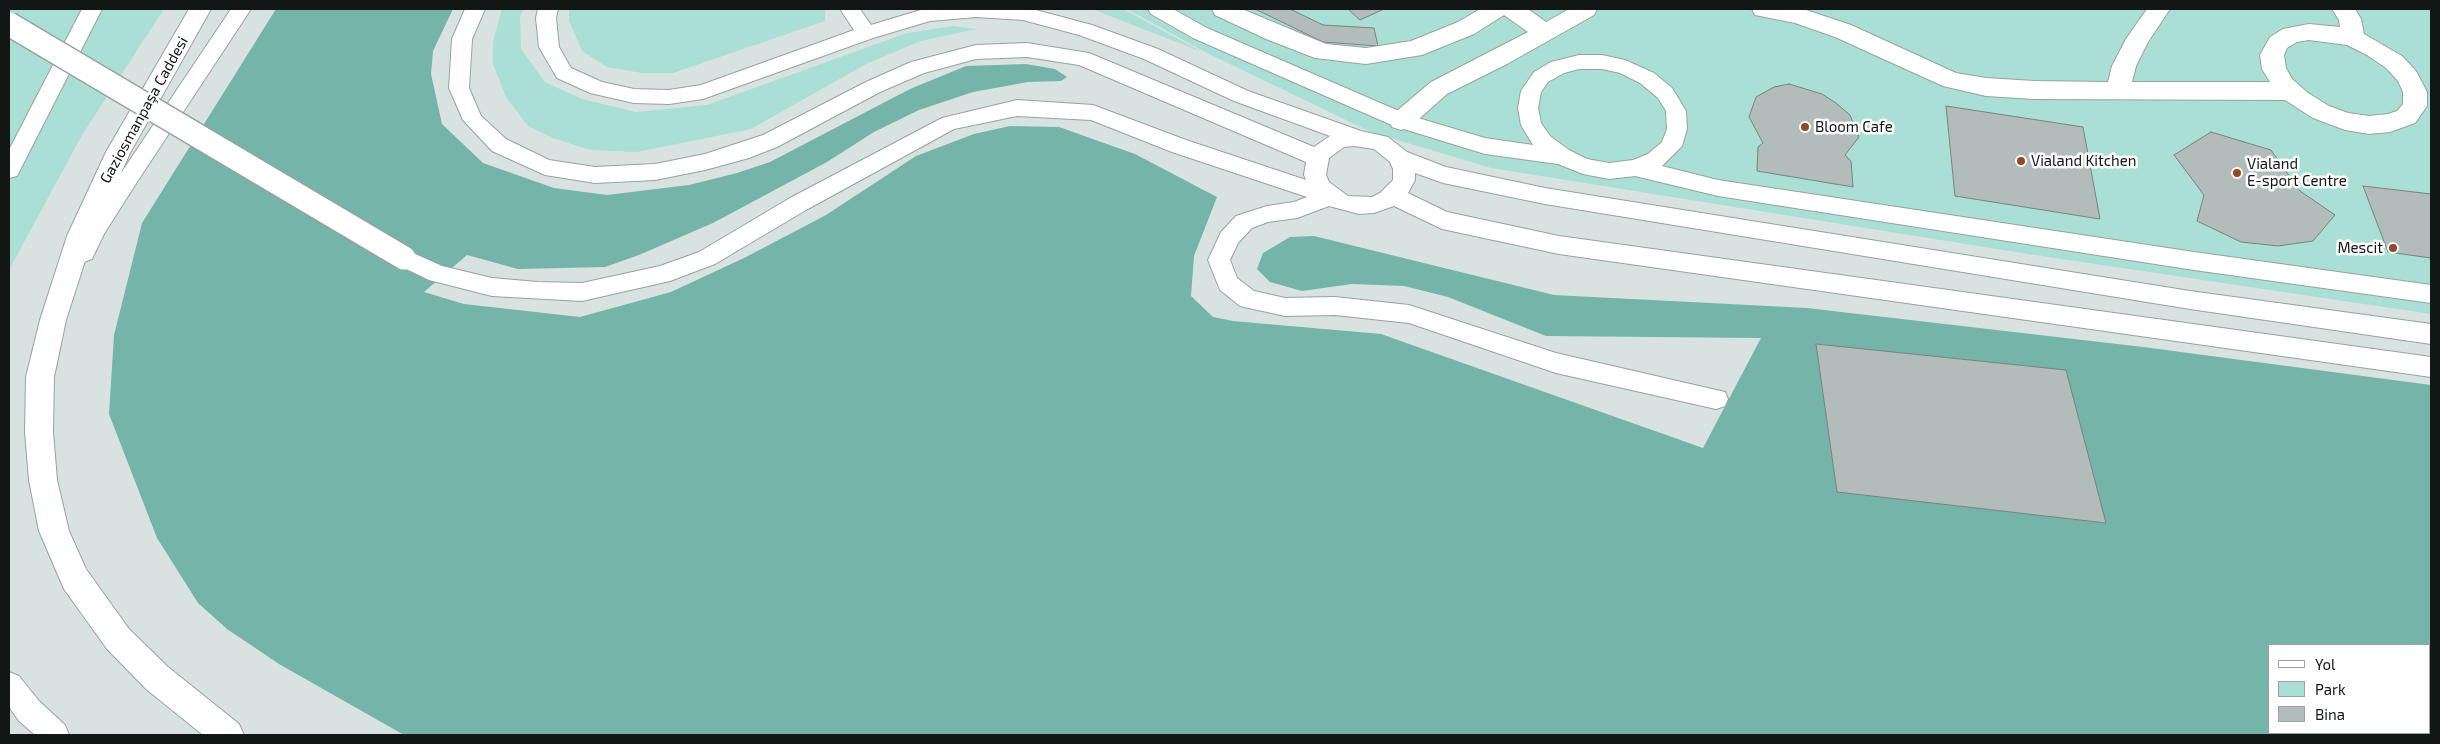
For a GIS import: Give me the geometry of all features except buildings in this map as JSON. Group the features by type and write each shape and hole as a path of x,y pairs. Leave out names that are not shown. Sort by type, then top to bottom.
{"street":[{"name":"Gaziosmanpaşa Caddesi","path":"200,9 118,152 80,236 53,320 40,377 39,432 43,480 54,532 75,579 118,639 157,678 228,735"},
{"path":"1223,9 1323,52 1366,56 1414,49 1466,28 1496,9"},
{"path":"1512,9 1543,31"},
{"path":"1401,121 1439,88 1499,58 1543,31 1586,9"},
{"path":"1763,9 1798,16 1843,31 1952,80 1986,87 2034,90 2290,91"},
{"path":"2118,90 2124,66 2138,39 2159,9"},
{"path":"2343,9 2350,19 2353,38"},
{"path":"2309,32 2330,33 2353,38 2375,49 2420,77 2415,92 2415,106 2406,117 2390,124 2369,125 2345,121 2322,112 2290,91 2274,69 2272,55 2278,43 2291,35 2309,32"}],"lane":[{"path":"9,170 92,9"},
{"path":"53,320 95,230 241,9"},
{"path":"475,9 462,39 458,88 473,120 499,145 545,167 595,175 655,172 705,162 742,152 770,141 873,87 918,67 976,52 1027,50 1082,58 1318,158"},
{"path":"9,24 404,258 437,274 492,287 582,292 645,279 707,258 749,236 807,199 949,123 1017,108 1093,113 1180,146 1330,196 1343,203 1359,206 1374,205 1388,199 1398,191 1404,180 1404,169 1399,158 1392,150 1380,143 1359,138 1241,96 1152,54 1085,30 1023,13 976,10 929,14 866,33 702,92 669,97 634,96 597,88 564,73 549,47 546,18 548,9"},
{"path":"850,9 866,33"},
{"path":"1158,9 1200,33 1401,121 1485,146 1561,156"},
{"path":"1579,62 1602,62 1625,67 1648,78 1665,93 1676,111 1677,129 1671,146 1656,160 1635,168 1609,171 1583,166 1561,156 1542,142 1531,125 1528,108 1531,91 1542,77 1558,67 1579,62"},
{"path":"1380,143 1401,121"},
{"path":"1330,196 1320,187 1315,175 1320,154 1335,143 1359,138"},
{"path":"1399,158 1442,175 1546,196 2133,291 2431,334"},
{"path":"1635,168 1718,188 2194,261 2431,294"},
{"path":"1392,195 1442,220 1558,245 2431,367"},
{"path":"1330,196 1297,210 1267,214 1244,222 1229,238 1220,260 1228,284 1248,299 1285,307 1335,306 1409,314 1556,363 1716,399"},
{"path":"9,686 29,711 55,735"}],"green space":[{"path":"9,9 164,9 82,135 9,270"},
{"path":"276,9 453,9 433,51 431,74 442,124 483,163 554,188 607,195 689,185 737,173 770,162 910,89 966,66 1026,64 1055,69 1067,77 1061,81 1028,82 973,92 919,110 874,132 827,162 713,223 639,255 605,267 518,269 467,255 424,292 464,304 580,317 671,292 746,257 826,215 916,156 974,134 1010,126 1059,127 1135,154 1217,197 1194,256 1191,296 1213,317 1233,321 1381,334 1703,448 1761,338 1546,336 1448,297 1404,286 1352,284 1302,291 1270,282 1257,269 1263,253 1290,237 1314,236 1554,295 1807,308 2143,347 2431,385 2431,735 404,735 279,664 227,629 198,603 157,538 109,414 114,335 142,223"},
{"path":"502,9 524,9 520,16 521,49 545,82 582,99 636,112 707,105 907,33 953,26 976,29 921,41 868,63 751,129 637,152 590,150 553,138 528,126 506,97 493,64 493,41"},
{"path":"569,9 825,9 825,21 673,73 642,73 607,67 582,51 569,20"},
{"path":"1092,9 1123,9 1202,52"},
{"path":"1127,9 2431,9 2431,314 2028,254 1491,168 1371,132 1207,53"}],"place":[{"name":"Bloom Cafe","path":"1805,127"},
{"name":"Vialand Kitchen","path":"2021,161"},
{"name":"Vialand E-sport Centre","path":"2237,173"},
{"name":"Mescit","path":"2393,248"}]}
